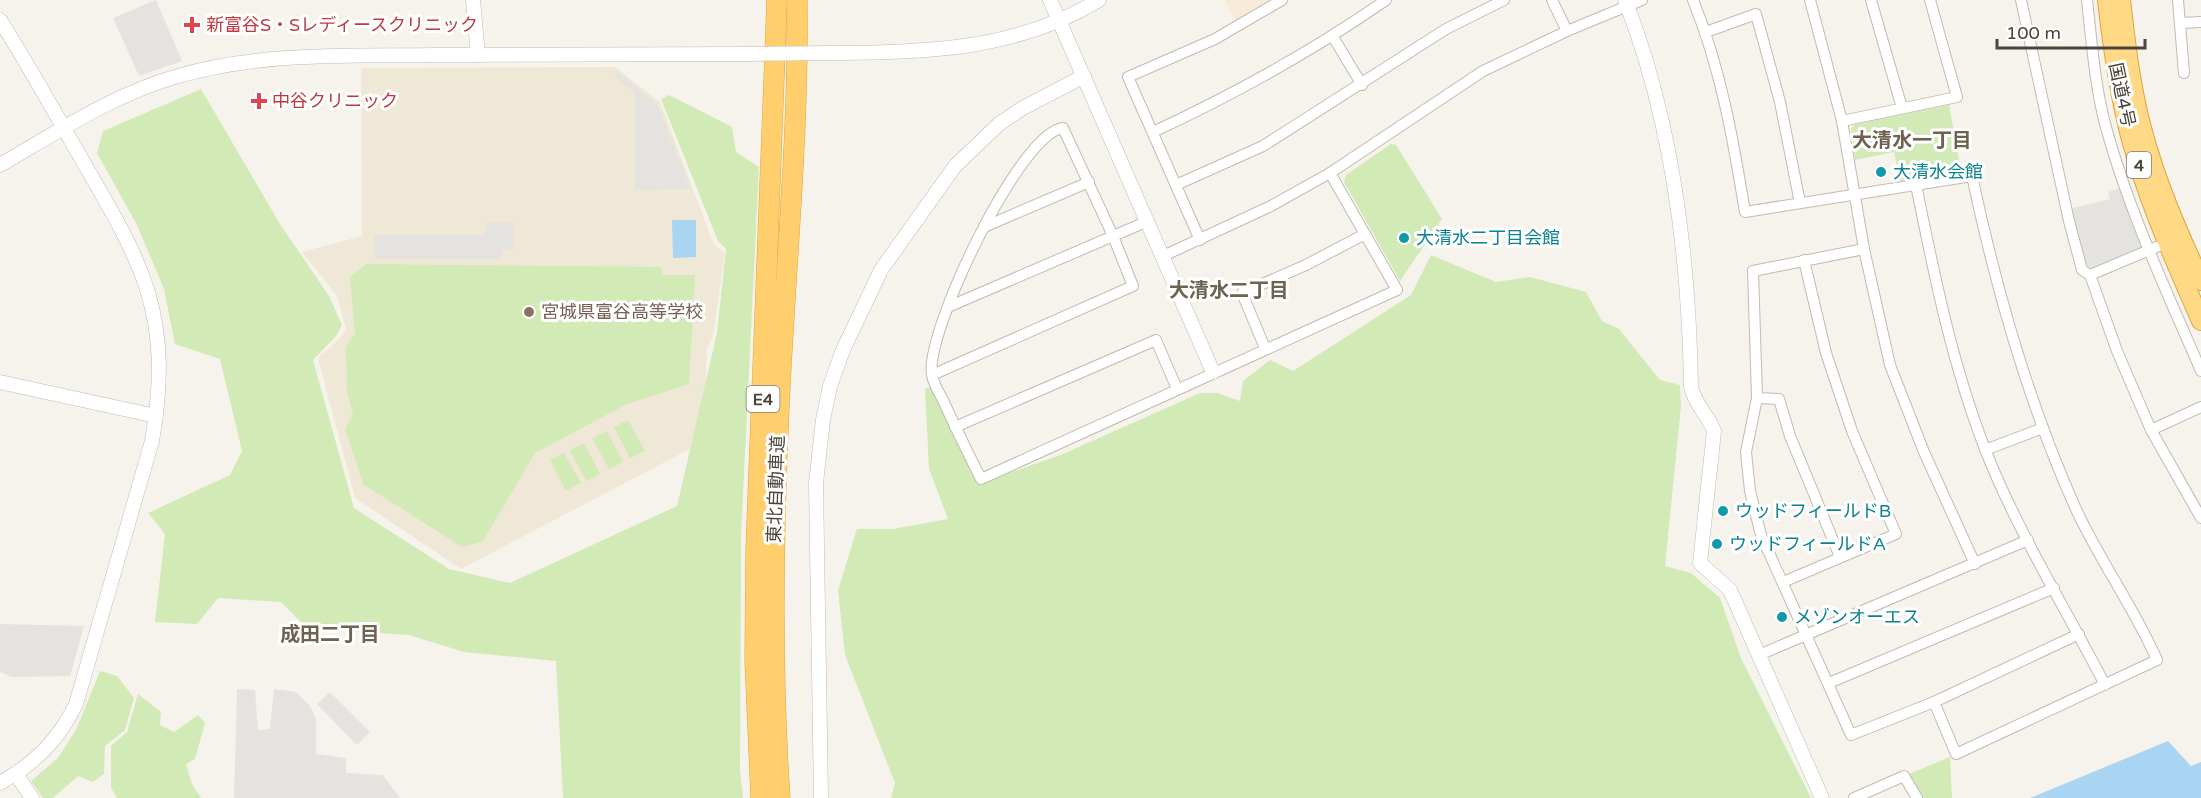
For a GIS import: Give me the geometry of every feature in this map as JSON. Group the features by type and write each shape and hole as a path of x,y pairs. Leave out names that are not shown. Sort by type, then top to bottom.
{"highway":[{"name":"東北自動車道","path":"761,798 755,671 756,549 777,0"},
{"name":"東北自動車道","path":"780,796 774,673 774,552 793,166 797,0"},
{"name":"国道4号","path":"2107,0 2114,62 2129,132 2166,243 2201,321"},
{"name":"国道4号","path":"2121,0 2128,56 2143,131 2171,216 2201,281"}],"street":[{"path":"473,0 478,55"},
{"path":"1050,0 1213,372"},
{"path":"0,165 64,128 149,86 179,75 245,61 353,56 904,52 971,47 1001,41 1059,20 1099,0"},
{"path":"1200,240 1128,78 1215,39 1282,0"},
{"path":"1153,132 1246,88 1333,37 1386,0"},
{"path":"1176,185 1263,146 1362,85 1446,29 1504,0"},
{"path":"1552,0 1567,31"},
{"path":"1163,256 1272,206 1330,173 1483,71 1626,3 1642,0"},
{"path":"1693,0 1706,32 1728,110 1745,212 1972,176 1990,259 2043,428 2076,509 2141,623 2157,660 1956,754 1934,702"},
{"path":"1810,0 1842,120 1864,249 1897,386 1975,564"},
{"path":"1871,0 1902,108"},
{"path":"1842,120 1957,97 1930,0"},
{"path":"2021,0 2082,270 2090,275 2117,351 2151,430 2201,518"},
{"path":"2087,0 2098,91 2120,176 2201,371"},
{"path":"2178,0 2184,73"},
{"path":"1626,3 1656,98 1674,186 1687,298 1693,398 1710,420 1714,431 1700,563 1730,590 1822,798"},
{"path":"1706,32 1756,14 1780,102 1800,203"},
{"path":"0,20 123,231 150,296 160,355 152,441 76,704 58,736 47,749 16,774 0,783"},
{"path":"2180,23 2201,22"},
{"path":"1333,37 1362,85"},
{"path":"821,798 816,483 823,420 843,350 881,270 955,166 999,124 1021,109 1084,76"},
{"path":"932,375 1133,286 1113,236 1063,128 1056,129 1018,168 1004,188 948,307 936,343 932,375 981,479 1397,290 1330,173"},
{"path":"984,227 1089,182"},
{"path":"1916,185 1940,304 1985,450 2028,540 2105,685"},
{"path":"948,307 1148,221"},
{"path":"1265,348 1242,294 1306,265 1365,234"},
{"path":"2090,275 2166,243"},
{"path":"1864,249 1753,271 1757,398 1746,452 1750,491 1761,535 1851,735 1934,702 2079,634"},
{"path":"1783,582 1896,534 1852,431 1826,353 1804,260"},
{"path":"955,427 1156,340 1177,389"},
{"path":"0,382 156,416"},
{"path":"1757,398 1779,399 1790,436 1840,557"},
{"path":"2151,430 2201,407"},
{"path":"1985,450 2043,428"},
{"path":"1759,655 2028,540"},
{"path":"1829,683 2054,588"},
{"path":"16,774 32,798"},
{"path":"1859,797 1904,776 1917,798"}],"shaded area":[{"path":"156,0 182,61 139,76 113,18"},
{"path":"1225,0 1271,0 1236,21"},
{"name":"宮城県富谷高等学校","path":"615,67 660,102 714,245 725,253 713,336 707,348 703,442 461,569 355,498 318,358 341,337 346,328 337,296 302,252 362,236 361,68"},
{"path":"618,72 657,104 691,189 635,190 635,92 615,77"},
{"path":"2120,188 2142,247 2092,271 2084,267 2069,209 2110,199 2108,192"},
{"path":"487,223 513,223 513,249 502,249 502,259 375,259 374,235 486,235"},
{"path":"0,624 84,626 70,676 11,677 0,672"},
{"path":"237,689 255,690 258,730 270,729 274,689 296,692 310,706 316,719 316,754 346,758 346,773 383,775 400,798 234,798"},
{"path":"330,692 370,732 357,745 317,704"}],"green space":[{"path":"201,89 280,224 329,296 342,325 336,336 313,360 354,508 449,569 510,583 677,506 717,333 726,249 718,241 661,99 669,95 732,127 736,152 759,167 741,535 740,770 743,798 563,798 556,661 464,652 409,635 307,628 281,602 218,598 197,624 155,622 165,534 148,513 230,475 242,451 220,359 175,344 164,289 137,225 97,153 103,131"},
{"path":"1949,105 1961,171 1900,181 1894,152 1855,160 1851,129 1855,124"},
{"path":"1391,144 1396,145 1442,219 1400,281 1344,182 1346,175"},
{"path":"1431,255 1496,282 1530,277 1586,292 1602,321 1619,329 1660,380 1680,385 1681,406 1665,566 1691,573 1720,598 1741,658 1811,798 891,798 895,783 845,655 838,590 857,529 893,529 948,519 929,469 925,389 933,386 977,484 1063,454 1200,393 1217,393 1240,401 1243,381 1270,360 1293,371 1411,295"},
{"path":"366,264 661,267 662,275 695,275 689,384 627,404 535,453 483,541 462,547 363,484 345,429 353,415 347,391 346,347 355,334 350,277"},
{"path":"628,420 645,451 630,458 614,427"},
{"path":"607,431 623,462 609,469 592,438"},
{"path":"584,443 600,474 586,481 570,450"},
{"path":"564,453 581,483 566,491 550,460"},
{"path":"100,671 117,676 134,698 125,730 105,746 104,774 93,782 78,776 53,798 43,798 31,781 58,758 76,730"},
{"path":"138,694 161,712 160,725 174,732 198,715 205,723 195,759 186,764 192,784 201,798 117,798 111,788 111,746 127,732"},
{"path":"1950,757 1952,798 1924,798 1909,774"}],"water":[{"path":"672,220 696,220 696,257 673,258"},
{"path":"2168,741 2191,766 2201,762 2201,798 2030,798"}],"place":[{"name":"新富谷S・Sレディースクリニック","path":"192,25"},
{"name":"中谷クリニック","path":"259,101"},
{"name":"大清水会館","path":"1881,172"},
{"name":"大清水二丁目会館","path":"1404,238"},
{"name":"宮城県富谷高等学校","path":"529,312"},
{"name":"ウッドフィールドB","path":"1723,511"},
{"name":"ウッドフィールドA","path":"1717,544"},
{"name":"メゾンオーエス","path":"1782,617"}],"district":[{"name":"大清水一丁目","path":"1912,140"},
{"name":"大清水二丁目","path":"1229,290"},
{"name":"成田二丁目","path":"330,634"}]}
